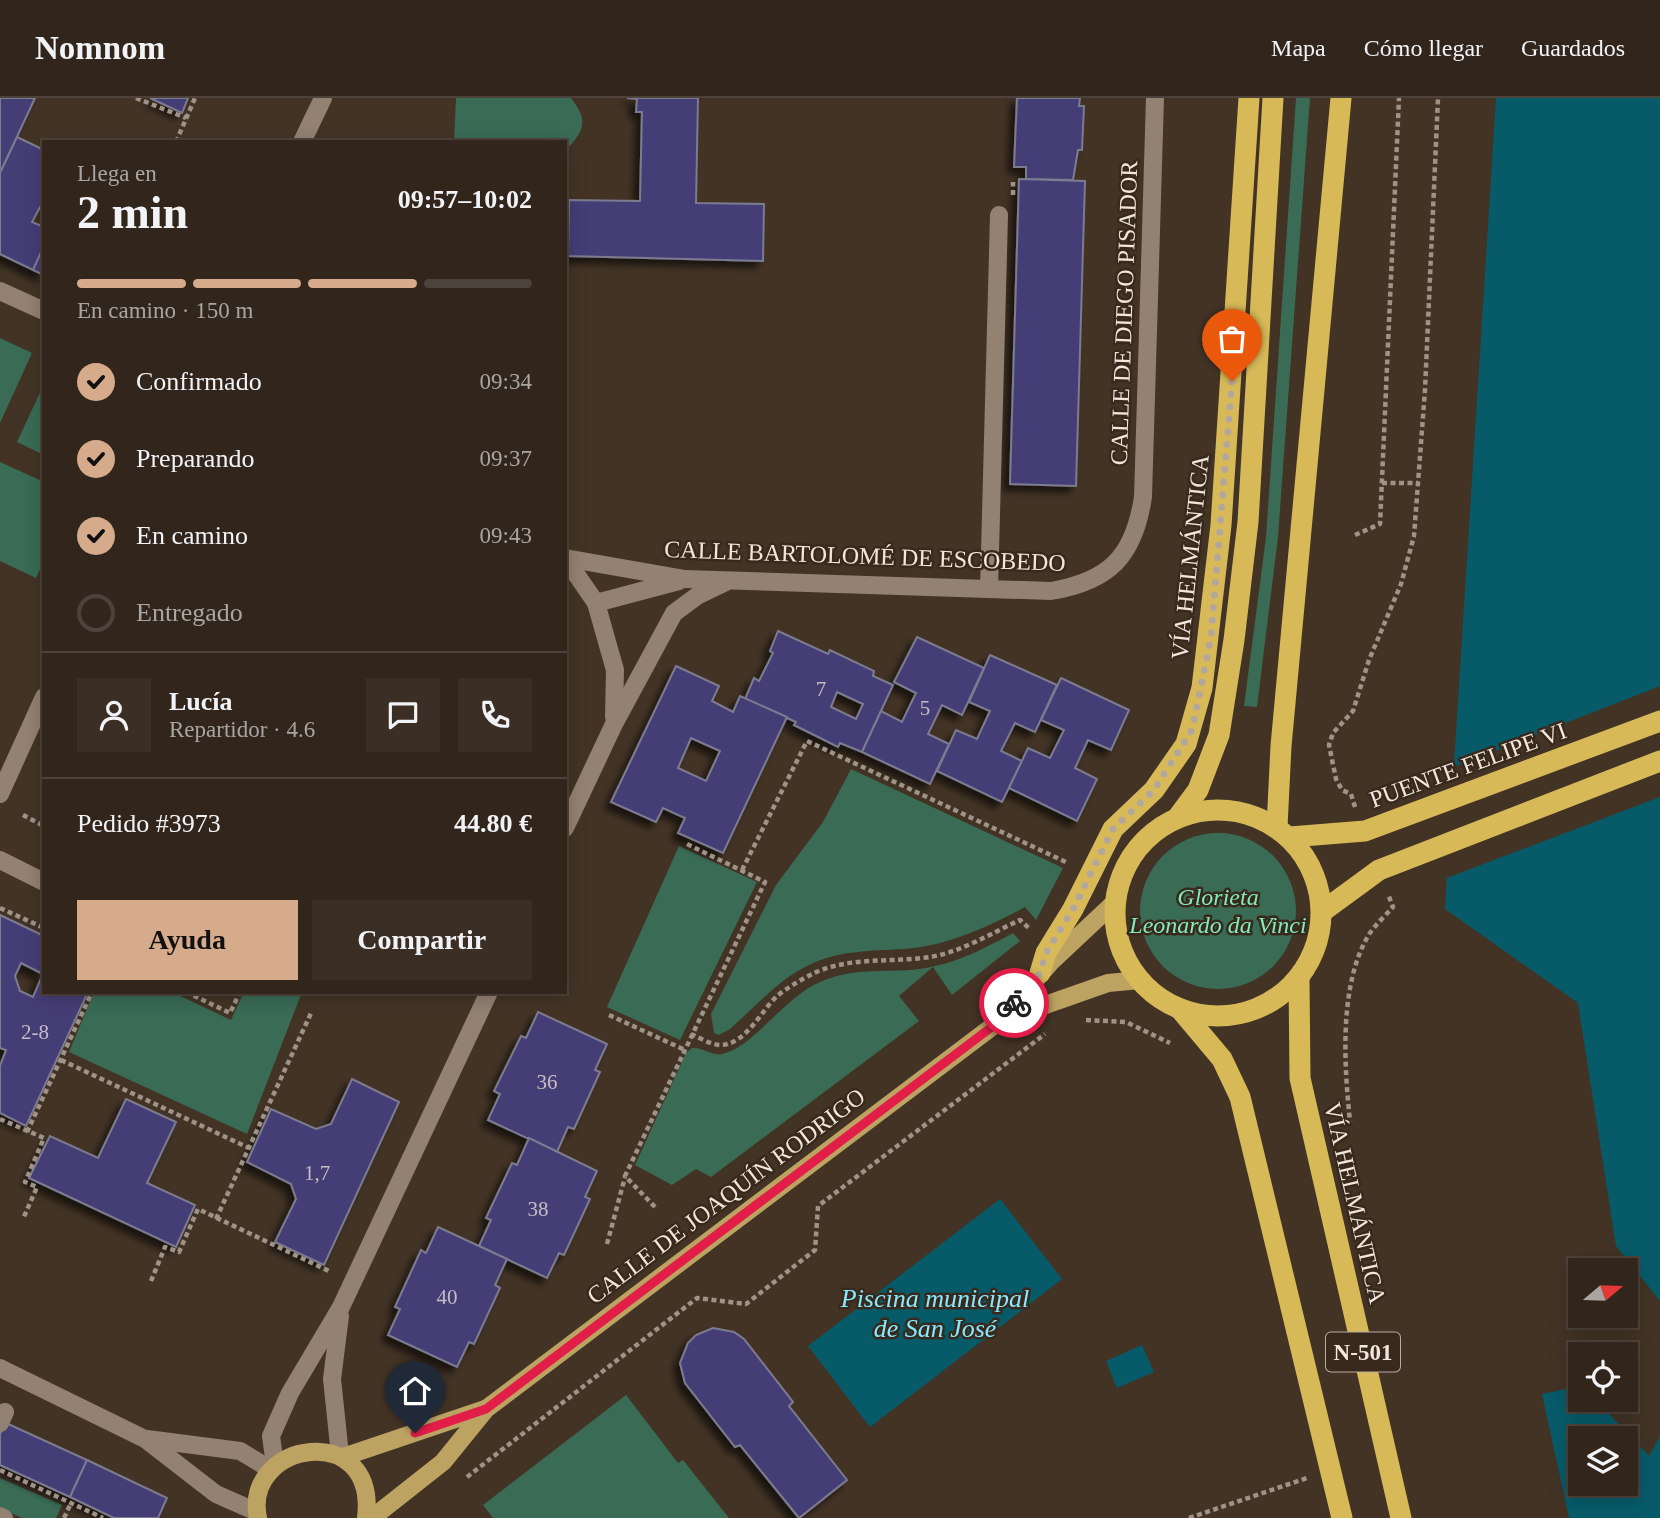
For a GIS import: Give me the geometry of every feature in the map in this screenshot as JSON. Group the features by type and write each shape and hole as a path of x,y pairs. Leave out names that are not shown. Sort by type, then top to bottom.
{"highway":[{"name":"VÍA HELMÁNTICA","path":"1040,973 1046,953 1073,909 1113,829 1154,790 1186,744 1202,688 1222,525 1249,98"},
{"name":"N-501","path":"1178,817 1198,790 1219,735 1234,640 1248,522 1273,98"},
{"path":"1283,832 1281,746 1341,98"},
{"name":"PUENTE FELIPE VI","path":"1283,832 1365,831 1660,721"},
{"path":"1323,911 1379,870 1660,761"},
{"name":"N-501","path":"1229,809 1254,815 1283,832 1314,870 1323,911 1317,947 1299,979 1279,997 1257,1009 1231,1016 1206,1016 1180,1009 1156,996 1140,980 1123,954 1116,928 1116,901 1122,874 1135,850 1155,830 1178,817 1203,810 1229,809"},
{"name":"VÍA HELMÁNTICA","path":"1299,979 1300,1078 1401,1518"},
{"path":"1180,1009 1222,1059 1240,1097 1342,1518"}],"main road":[{"name":"CALLE DE JOAQUÍN RODRIGO","path":"372,1518 443,1462 486,1409 997,1023 1040,973 1116,901"},
{"name":"CALLE DE JOAQUÍN RODRIGO","path":"997,1023 1108,983 1140,980"},
{"name":"CALLE DE JOAQUÍN RODRIGO","path":"341,1456 486,1409"},
{"path":"258,1515 272,1467 301,1453 318,1450 341,1456 360,1473 366,1489 366,1518"}],"street":[{"path":"303,140 323,98"},
{"name":"CALLE DE DIEGO PISADOR","path":"1138,528 1143,497 1155,98"},
{"path":"989,589 999,215"},
{"path":"0,291 42,310"},
{"name":"CALLE BARTOLOMÉ DE ESCOBEDO","path":"567,558 685,579 1051,591 1079,586 1104,575 1117,561 1138,528"},
{"name":"CALLE BARTOLOMÉ DE ESCOBEDO","path":"567,561 596,603 615,670 614,724"},
{"path":"596,603 685,579"},
{"path":"567,824 614,724 674,614 697,596 729,580"},
{"path":"0,794 42,701"},
{"path":"0,860 42,882"},
{"path":"145,1439 240,1451 272,1467 271,1436 290,1393 341,1307 488,994"},
{"path":"341,1307 332,1379 341,1456"},
{"path":"0,1368 145,1439 216,1494 258,1515"}],"path":[{"path":"136,98 186,118"},
{"path":"177,140 195,98"},
{"path":"1355,535 1380,524 1399,98"},
{"path":"1354,804 1351,794 1342,790 1335,779 1329,745 1333,733 1353,711 1369,660 1401,584 1414,536 1438,98"},
{"path":"1382,484 1418,483"},
{"path":"742,870 807,741 1078,868"},
{"path":"23,816 42,825"},
{"path":"607,1244 625,1177 765,882 687,844"},
{"path":"1333,1125 1350,1121 1345,1064 1347,1010 1357,961 1368,935 1393,908 1388,894 1399,888"},
{"path":"0,908 42,927"},
{"path":"691,1034 711,1043 721,1045 731,1042 742,1035 778,996 814,973 844,963 931,957 952,951 1020,920 1036,936"},
{"path":"27,1132 91,994"},
{"path":"190,994 230,1013 239,994"},
{"path":"216,1219 312,1011"},
{"path":"609,1015 685,1050"},
{"path":"1082,1020 1126,1022 1150,1031 1174,1046"},
{"path":"456,1485 697,1298 746,1304 815,1251 818,1206 1047,1032"},
{"path":"61,1060 249,1147"},
{"path":"0,1119 44,1138 25,1182 37,1187 23,1219"},
{"path":"625,1177 655,1207"},
{"path":"151,1280 165,1247 179,1252 198,1209 331,1272"},
{"path":"1189,1518 1331,1469"},
{"path":"0,1470 103,1518"},
{"path":"64,1518 71,1503"}],"green space":[{"path":"456,98 571,98 581,114 580,132 567,149 567,140 454,140"},
{"path":"1296,98 1310,98 1278,537 1257,707 1244,706 1266,537"},
{"path":"0,338 32,353 0,423"},
{"path":"42,388 42,454 17,442"},
{"path":"0,462 42,481 42,565 36,578 0,561"},
{"path":"851,769 1063,868 1036,920 1025,907 982,928 936,944 832,956 787,978 730,1029 719,1035 714,1033 711,1014 776,885 823,822"},
{"name":"Glorieta Leonardo da Vinci","path":"1218,833 1248,839 1273,856 1290,881 1296,911 1290,941 1273,966 1248,983 1218,989 1188,983 1163,966 1146,941 1140,911 1146,881 1163,856 1188,839"},
{"path":"679,846 757,882 680,1040 607,1007"},
{"path":"1013,933 1020,941 952,995 933,967 899,996 919,1021 711,1177 696,1169 672,1185 635,1165 686,1053 692,1048 718,1054 734,1050 794,999 820,982 850,973 935,966 985,948"},
{"path":"93,994 176,994 231,1020 243,994 301,994 247,1134 69,1052"},
{"path":"626,1395 678,1463 683,1460 729,1518 493,1518 483,1505"},
{"path":"0,1478 62,1505 56,1518 22,1518 0,1508"}],"water":[{"path":"1496,98 1660,98 1660,1301 1638,1274 1638,1258 1626,1258 1616,1246 1578,1003 1445,909"},
{"name":"Piscina municipal de San José","path":"1000,1199 1062,1279 870,1427 808,1346"},
{"path":"1142,1345 1154,1372 1117,1388 1106,1361"},
{"path":"1568,1389 1568,1412 1607,1412 1621,1426 1568,1426 1568,1496 1638,1496 1638,1444 1649,1456 1660,1436 1660,1518 1569,1518 1542,1394"}],"pier":[{"path":"1660,686 1660,797 1444,879 1451,768"}],"building":[{"path":"0,98 35,98 2,169 0,168"},
{"path":"150,98 188,98 182,113"},
{"path":"627,98 698,98 696,203 764,204 763,261 568,256 569,200 640,201 642,112 636,112 637,99"},
{"path":"1017,98 1080,98 1079,106 1084,106 1082,150 1078,150 1073,180 1026,179 1026,167 1014,167"},
{"path":"17,137 42,149 42,204 32,222 42,226 42,250 33,270 0,254 0,173"},
{"path":"1019,179 1085,181 1076,486 1010,484"},
{"path":"42,250 42,274 33,270"},
{"path":"778,631 828,654 830,650 874,671 873,676 893,685 862,752 840,743 838,747 794,725 796,722 745,699 754,678 759,681 773,653 770,651","holes":["837,692 863,704 856,719 831,707"]},
{"path":"917,637 984,668 962,715 942,705 928,734 949,744 930,784 862,752 881,711 902,722 916,693 894,682"},
{"path":"990,655 1057,685 1035,732 1015,723 1001,751 1022,761 1002,802 937,771 956,730 977,739 990,711 969,702"},
{"path":"676,666 719,686 712,701 733,712 740,696 787,717 723,853 678,833 685,818 663,808 656,822 611,802","holes":["691,738 720,751 706,781 678,768"]},
{"path":"1061,678 1129,710 1111,750 1088,740 1075,768 1097,779 1077,821 1009,788 1028,748 1050,758 1064,730 1041,720"},
{"path":"0,915 42,935 42,974 21,963 15,976 20,991 33,997 42,976 42,994 87,994 26,1126 0,1113 0,1066 6,1050 0,1048"},
{"path":"538,1012 607,1044 595,1070 600,1072 574,1129 568,1127 557,1152 488,1120 500,1094 494,1091 521,1036 526,1038"},
{"path":"352,1079 399,1102 324,1265 275,1242 296,1199 291,1184 247,1162 271,1109 316,1129 331,1124"},
{"path":"126,1099 176,1122 147,1183 195,1205 176,1247 29,1178 50,1136 98,1158"},
{"path":"529,1138 597,1171 585,1197 590,1199 564,1255 559,1253 547,1278 479,1246 491,1220 486,1218 512,1163 517,1165"},
{"path":"438,1227 507,1259 495,1285 500,1288 474,1344 469,1342 457,1367 388,1335 400,1309 395,1307 421,1250 426,1253"},
{"path":"713,1328 734,1332 744,1339 793,1402 789,1406 847,1480 799,1518 740,1445 735,1447 685,1383 680,1363 688,1343 696,1335"},
{"path":"6,1423 87,1460 70,1497 0,1465 0,1434"},
{"path":"87,1460 167,1498 158,1518 114,1518 70,1497"}],"way so far":[{"path":"1014,1003 1040,973 1046,953 1073,909 1113,829 1154,790 1186,744 1192,730 1211,637 1232,381"}],"route":[{"path":"415,1433 486,1409 662,1273 997,1023 1014,1003"}]}
